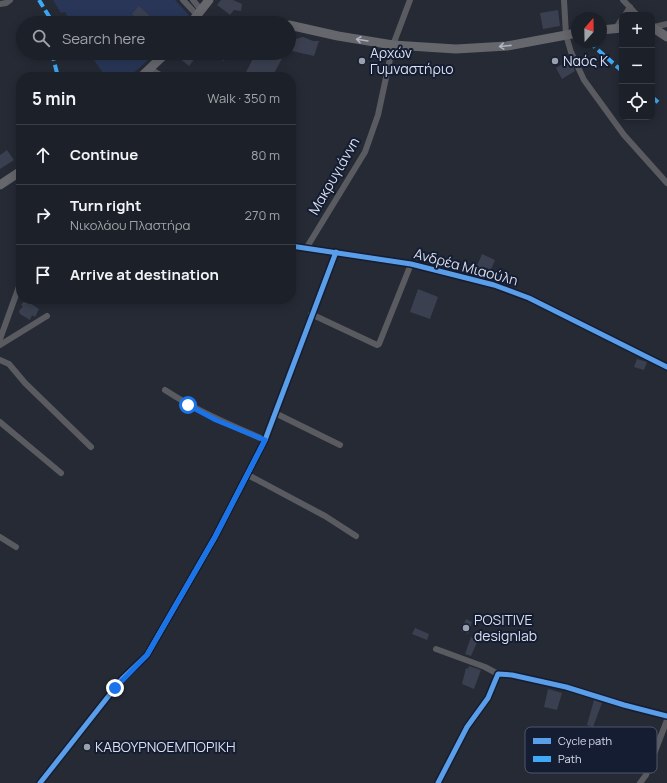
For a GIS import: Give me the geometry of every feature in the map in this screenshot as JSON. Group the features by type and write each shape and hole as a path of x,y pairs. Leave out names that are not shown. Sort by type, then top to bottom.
{"street":[{"path":"0,4 6,3 10,0"},
{"path":"183,0 194,16"},
{"path":"193,0 195,16"},
{"path":"197,16 209,0"},
{"name":"Μακρυγιάννη","path":"307,247 365,152 378,114 393,45 410,0"},
{"path":"564,0 566,35 571,52 584,80 604,110 631,144 667,183"},
{"path":"625,12 627,2"},
{"path":"627,2 635,12"},
{"path":"655,27 667,24"},
{"path":"296,27 338,36 393,45 456,49 507,46 571,34"},
{"path":"607,29 619,28"},
{"path":"655,29 667,38"},
{"path":"146,72 159,60"},
{"path":"150,69 155,72"},
{"path":"0,185 16,174"},
{"name":"Ανδρέα Μιαούλη","path":"296,246 411,264 494,285 529,298 667,367"},
{"path":"40,783 122,680 147,655 215,537 265,440 311,314 336,252"},
{"path":"311,314 377,345 379,344 411,264"},
{"path":"0,339 16,295"},
{"path":"0,345 47,316"},
{"path":"0,360 9,364 25,383 91,447"},
{"path":"165,390 188,405 216,420 265,440"},
{"path":"275,413 340,445"},
{"path":"0,422 61,473"},
{"path":"248,475 325,516 356,536"},
{"path":"0,537 16,547"},
{"path":"436,649 486,667 498,674 512,675 566,687 624,705 667,716"},
{"path":"438,783 467,727 488,698 498,674"},
{"path":"657,747 667,720"},
{"path":"640,783 647,773"}],"shaded area":[{"path":"53,0 175,0 189,15 68,16 65,12 61,13"},
{"path":"94,60 148,60 135,72 102,72"}],"building":[{"path":"221,0 233,0 242,4 241,11 234,10 230,15 217,5"},
{"path":"139,6 150,16 134,16 132,14"},
{"path":"558,10 560,26 543,29 540,13"},
{"path":"303,37 313,41 319,41 314,56 296,52 296,39"},
{"path":"182,60 194,60 189,66"},
{"path":"252,60 281,60 275,72 246,72"},
{"path":"570,60 575,71 562,79 556,68"},
{"path":"7,150 14,160 0,169 0,155"},
{"path":"482,254 495,260 489,274 476,268"},
{"path":"418,289 438,297 430,319 410,312"},
{"path":"31,304 39,309 35,317 32,315 30,320 20,314 19,311 23,306 21,305"},
{"path":"637,359 647,362 644,370 634,367"},
{"path":"466,619 472,622 468,634 461,631"},
{"path":"415,628 429,634 427,640 412,634"},
{"path":"471,637 478,640 471,656 465,654"},
{"path":"469,666 481,670 474,689 462,684 466,668 468,669"},
{"path":"548,689 562,693 557,710 544,707"},
{"path":"594,700 602,703 593,727 587,725"}],"marked path":[{"path":"39,0 49,16"},
{"path":"596,48 619,68"},
{"path":"54,60 57,72"},
{"path":"655,100 661,105"}],"cycle path":[{"path":"296,247 411,264 494,285 529,298 667,367"},
{"path":"40,783 122,679 147,655 215,537 265,440 336,252"},
{"path":"438,783 467,727 488,698 498,674 512,675 566,687 624,705 667,716"}],"place":[{"name":"Αρχών Γυμναστήριο","path":"362,61"},
{"name":"Ναός Κ","path":"555,61"},
{"name":"POSITIVE designlab","path":"466,628"},
{"name":"ΚΑΒΟΥΡΝΟΕΜΠΟΡΙΚΗ","path":"87,747"}],"route":[{"path":"115,688 147,655 215,537 265,440 216,420 188,405"}]}
